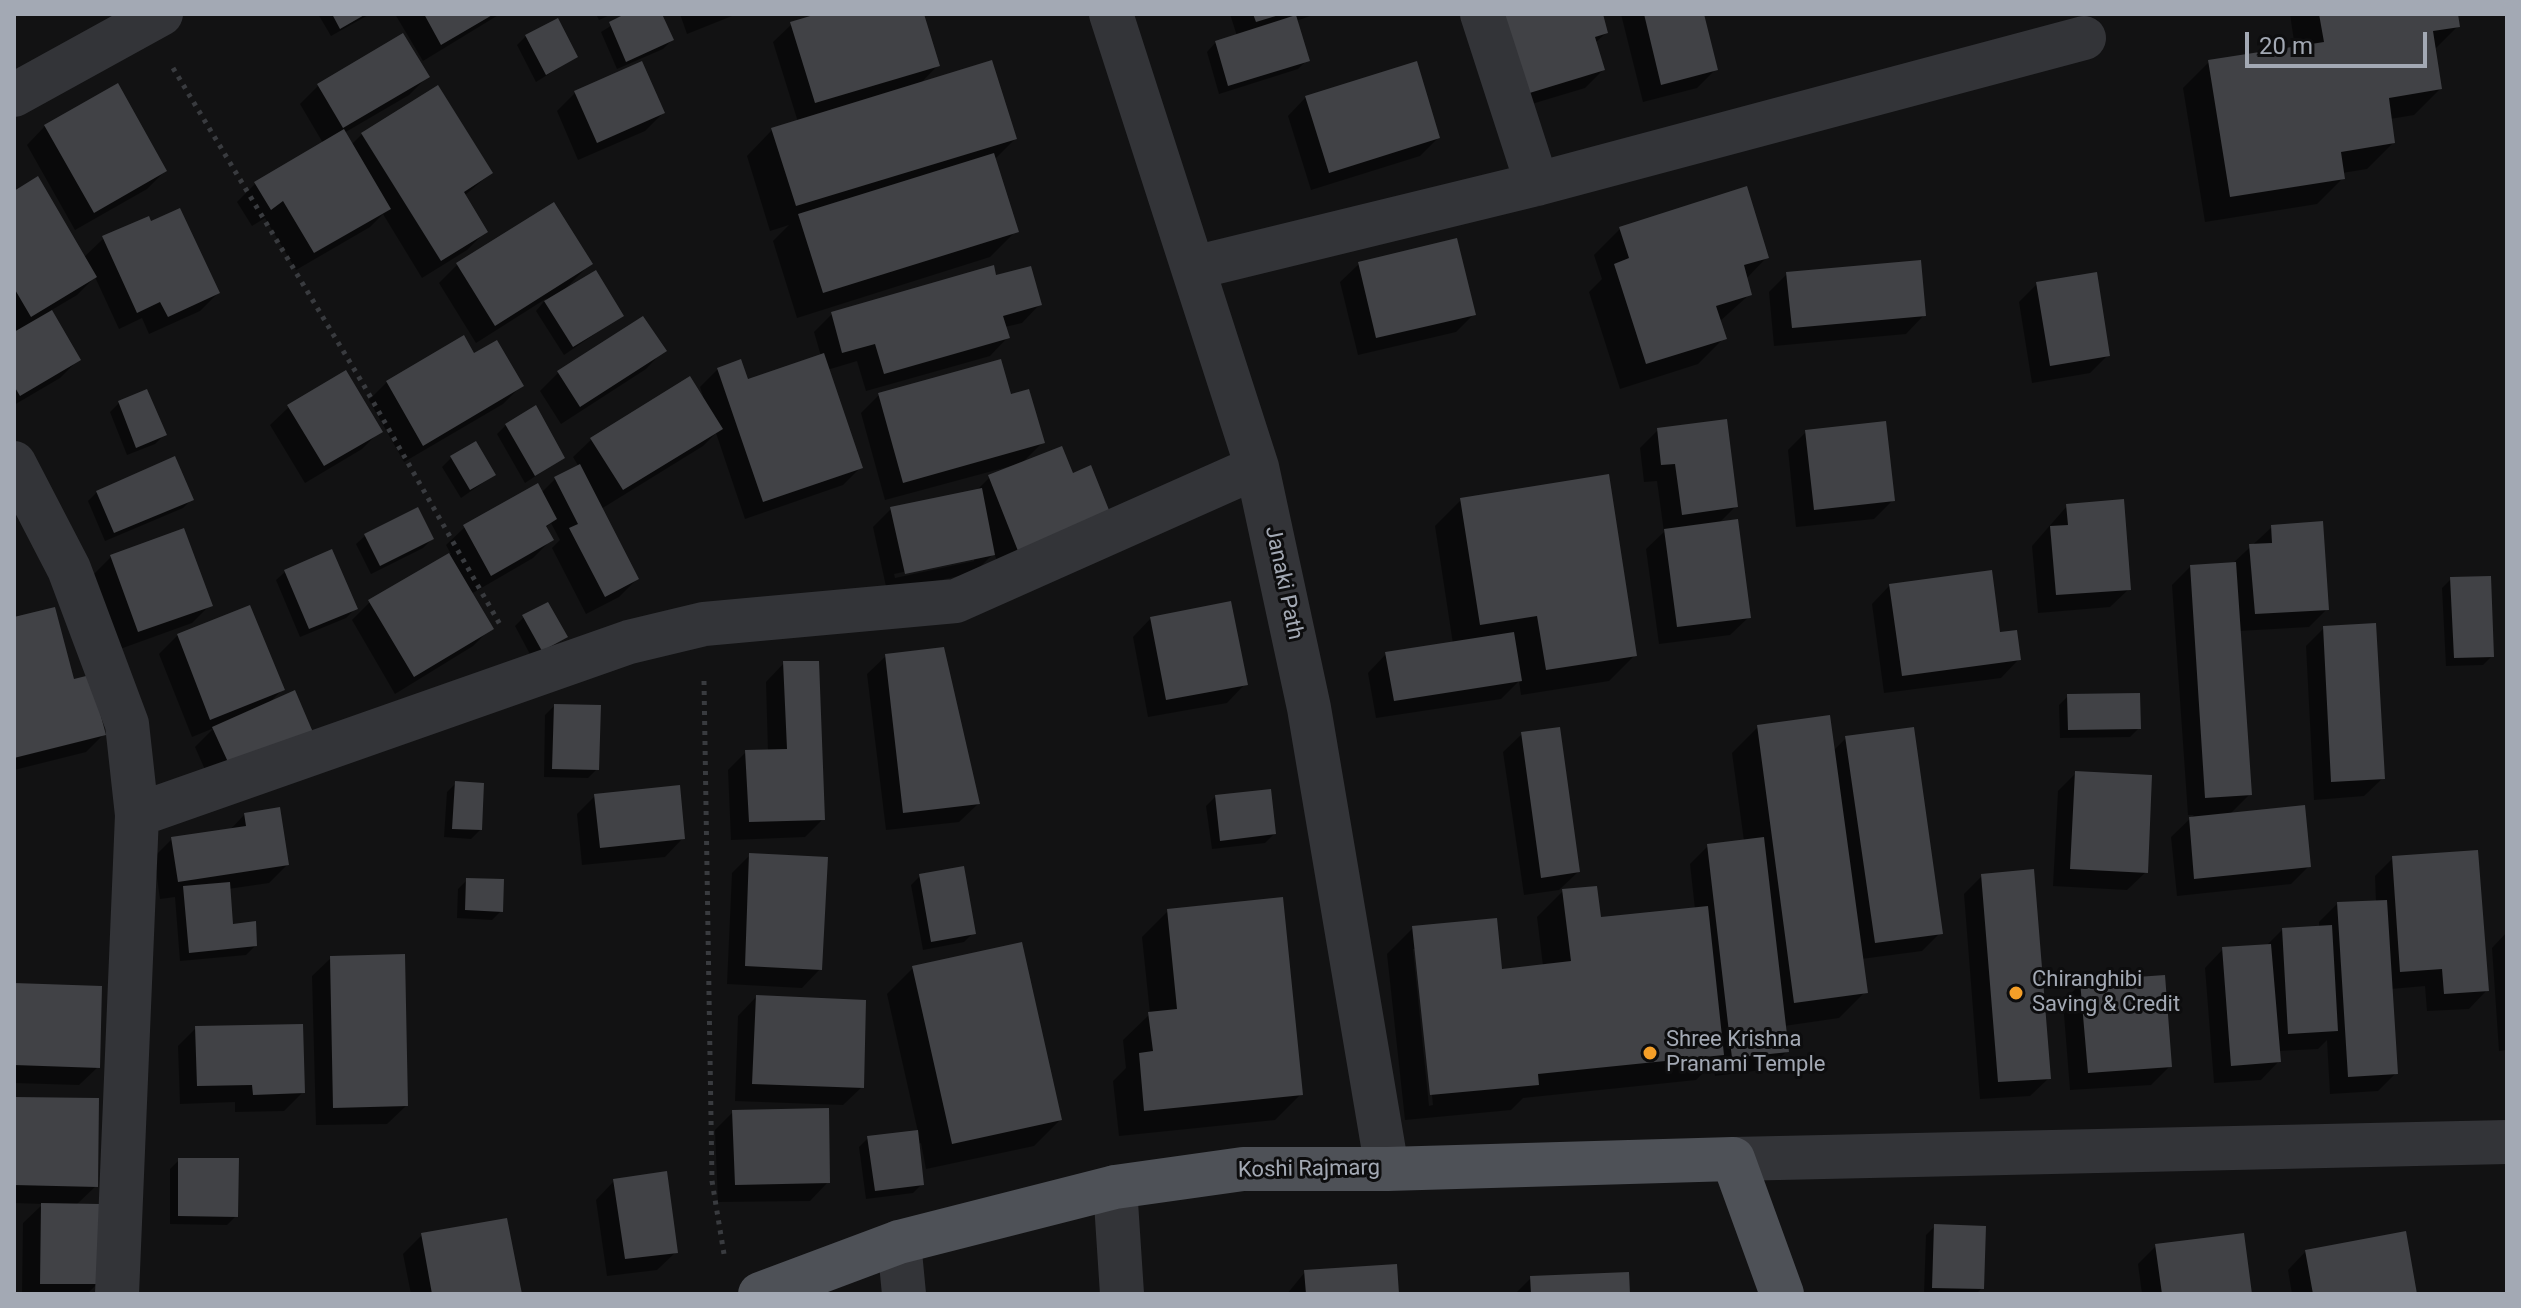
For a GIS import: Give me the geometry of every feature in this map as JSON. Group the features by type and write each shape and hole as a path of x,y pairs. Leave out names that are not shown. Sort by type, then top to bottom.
{"main road":[{"name":"Koshi Rajmarg","path":"760,1294 899,1242 1115,1187 1243,1169 1387,1169 1733,1159"},
{"path":"1733,1159 1782,1294"}],"street":[{"name":"Janaki Path","path":"1111,14 1257,467 1309,708 1387,1169"},
{"path":"1482,14 1537,184"},
{"path":"14,95 154,18"},
{"path":"1193,268 1537,184 2084,38"},
{"path":"14,463 69,569 127,724 137,815 117,1294"},
{"path":"137,815 629,642 704,624 956,601 1257,467"},
{"path":"1733,1159 2507,1142"},
{"path":"1115,1187 1122,1294"},
{"path":"899,1242 904,1294"}],"path":[{"path":"154,18 530,677"},
{"path":"704,624 712,1181 726,1266"}],"building":[{"path":"332,14 366,14 340,29"},
{"path":"424,14 494,14 441,45"},
{"path":"625,14 662,14 674,40 626,62 609,22"},
{"path":"817,14 924,14 940,66 815,103 790,22"},
{"path":"1253,14 1279,14 1279,15 1256,22"},
{"path":"1499,14 1603,14 1608,33 1595,37 1605,70 1523,95"},
{"path":"1644,14 1704,14 1718,70 1661,85"},
{"path":"2319,14 2458,14 2460,27 2433,31 2442,89 2389,98 2395,143 2341,152 2345,179 2230,197 2208,60 2324,42"},
{"path":"1296,15 1310,61 1228,86 1215,41"},
{"path":"558,18 578,57 546,75 525,35"},
{"path":"403,33 430,77 343,128 317,84"},
{"path":"992,60 1017,139 796,206 771,128"},
{"path":"642,61 665,113 597,143 574,91"},
{"path":"1417,61 1440,138 1329,173 1305,96"},
{"path":"118,83 167,171 94,213 44,125"},
{"path":"438,85 493,173 464,192 488,232 441,261 361,133"},
{"path":"344,129 391,209 314,253 283,201 271,210 254,182"},
{"path":"994,153 1019,232 823,293 798,214"},
{"path":"38,176 97,277 31,317 14,288 14,191"},
{"path":"1747,186 1769,258 1744,265 1752,295 1716,306 1727,339 1646,364 1614,264 1629,258 1619,227"},
{"path":"554,202 593,264 495,326 456,263"},
{"path":"180,208 220,293 168,317 160,302 137,313 102,236 149,216 151,221"},
{"path":"1457,238 1476,315 1376,338 1358,262"},
{"path":"1921,260 1926,316 1792,328 1786,272"},
{"path":"994,265 996,275 1031,266 1042,305 1003,316 1010,338 884,374 875,344 842,353 831,312"},
{"path":"596,270 624,316 573,347 544,301"},
{"path":"2097,272 2110,356 2050,366 2036,282"},
{"path":"52,310 81,360 20,396 14,386 14,332"},
{"path":"643,316 667,351 580,407 557,371"},
{"path":"464,335 474,353 497,340 524,386 423,446 386,381"},
{"path":"824,353 863,468 763,502 717,368 741,359 748,379"},
{"path":"1001,359 1011,394 1029,389 1045,443 903,483 878,393"},
{"path":"346,370 383,432 324,466 287,405"},
{"path":"690,376 723,429 623,490 590,438"},
{"path":"147,389 167,435 136,448 118,401"},
{"path":"536,405 565,458 535,476 505,424"},
{"path":"1727,419 1738,507 1682,515 1675,464 1661,465 1657,428"},
{"path":"1886,421 1895,501 1814,510 1805,430"},
{"path":"476,441 496,475 470,490 450,456"},
{"path":"1062,446 1073,473 1091,465 1111,515 1018,551 988,475"},
{"path":"175,456 194,500 114,533 96,491"},
{"path":"580,464 639,579 605,597 569,528 578,524 554,477"},
{"path":"1609,474 1637,656 1546,670 1537,616 1480,625 1460,498"},
{"path":"538,483 557,519 546,526 554,540 491,576 463,525"},
{"path":"982,488 995,555 905,574 890,507"},
{"path":"2124,499 2131,590 2056,595 2050,526 2068,525 2066,504"},
{"path":"418,507 434,539 380,566 364,534"},
{"path":"1738,519 1751,618 1677,627 1664,529"},
{"path":"2323,521 2329,610 2255,614 2249,544 2272,543 2271,525"},
{"path":"184,528 213,606 138,632 110,555"},
{"path":"332,549 358,609 309,629 284,570"},
{"path":"449,553 494,629 414,677 368,600"},
{"path":"2236,562 2252,795 2205,798 2190,565"},
{"path":"1992,570 2000,632 2017,630 2021,660 1902,676 1889,584"},
{"path":"2491,576 2494,657 2454,658 2450,577"},
{"path":"1231,601 1248,685 1166,700 1150,617"},
{"path":"548,602 568,637 542,651 522,615"},
{"path":"250,605 285,690 210,720 177,634"},
{"path":"55,607 74,679 90,675 106,735 14,758 14,617"},
{"path":"2376,623 2385,779 2331,782 2323,626"},
{"path":"1514,632 1522,681 1394,701 1385,652"},
{"path":"944,647 980,804 903,813 885,654"},
{"path":"783,661 819,661 825,820 749,822 745,750 787,749"},
{"path":"295,690 315,737 233,773 212,727"},
{"path":"2140,693 2141,729 2068,730 2067,694"},
{"path":"554,704 601,705 599,770 552,769"},
{"path":"1830,715 1868,993 1794,1003 1757,725"},
{"path":"1560,727 1580,872 1541,878 1521,732"},
{"path":"1914,727 1943,934 1875,943 1845,736"},
{"path":"2075,771 2152,775 2148,873 2070,869"},
{"path":"455,781 484,783 482,830 452,829"},
{"path":"680,785 685,839 600,848 594,794"},
{"path":"1271,789 1276,834 1220,841 1215,795"},
{"path":"2305,805 2311,867 2194,879 2189,817"},
{"path":"280,807 289,865 178,882 171,837 246,826 244,813"},
{"path":"1764,837 1789,1052 1732,1058 1707,844"},
{"path":"2478,850 2489,991 2444,994 2442,969 2400,972 2392,856"},
{"path":"749,853 828,857 822,970 745,966"},
{"path":"964,866 976,934 931,942 919,874"},
{"path":"2034,869 2051,1079 1998,1082 1981,874"},
{"path":"466,878 504,879 503,912 465,910"},
{"path":"230,882 233,924 256,921 257,946 189,953 183,886"},
{"path":"1597,886 1601,917 1708,906 1724,1055 1538,1074 1539,1085 1430,1095 1412,926 1497,918 1502,969 1571,961 1562,889"},
{"path":"1283,897 1303,1095 1144,1111 1139,1053 1153,1051 1148,1012 1177,1009 1167,909"},
{"path":"2387,900 2398,1074 2348,1077 2337,902"},
{"path":"2332,925 2338,1031 2288,1034 2282,928"},
{"path":"1022,942 1062,1120 952,1144 912,966"},
{"path":"2271,944 2281,1062 2231,1066 2222,947"},
{"path":"405,954 408,1106 333,1108 330,956"},
{"path":"2165,975 2172,1067 2088,1073 2080,981"},
{"path":"14,983 102,986 100,1068 14,1065"},
{"path":"756,995 866,1000 864,1088 752,1084"},
{"path":"303,1024 305,1093 253,1095 252,1085 197,1086 195,1026"},
{"path":"14,1097 99,1098 98,1187 14,1185"},
{"path":"829,1108 830,1183 735,1185 732,1110"},
{"path":"918,1130 924,1185 875,1191 867,1136"},
{"path":"178,1158 239,1158 238,1217 178,1216"},
{"path":"667,1171 678,1253 625,1259 613,1179"},
{"path":"41,1203 100,1204 99,1284 40,1284"},
{"path":"507,1218 522,1294 432,1294 421,1233"},
{"path":"1934,1224 1986,1226 1984,1289 1932,1288"},
{"path":"2406,1231 2417,1294 2313,1294 2305,1250"},
{"path":"2244,1233 2252,1294 2162,1294 2155,1244"},
{"path":"1397,1264 1399,1294 1306,1294 1304,1270"},
{"path":"1629,1272 1630,1294 1531,1294 1530,1276"}],"place":[{"name":"Chiranghibi Saving & Credit","path":"2016,993"},
{"name":"Shree Krishna Pranami Temple","path":"1650,1053"}]}
